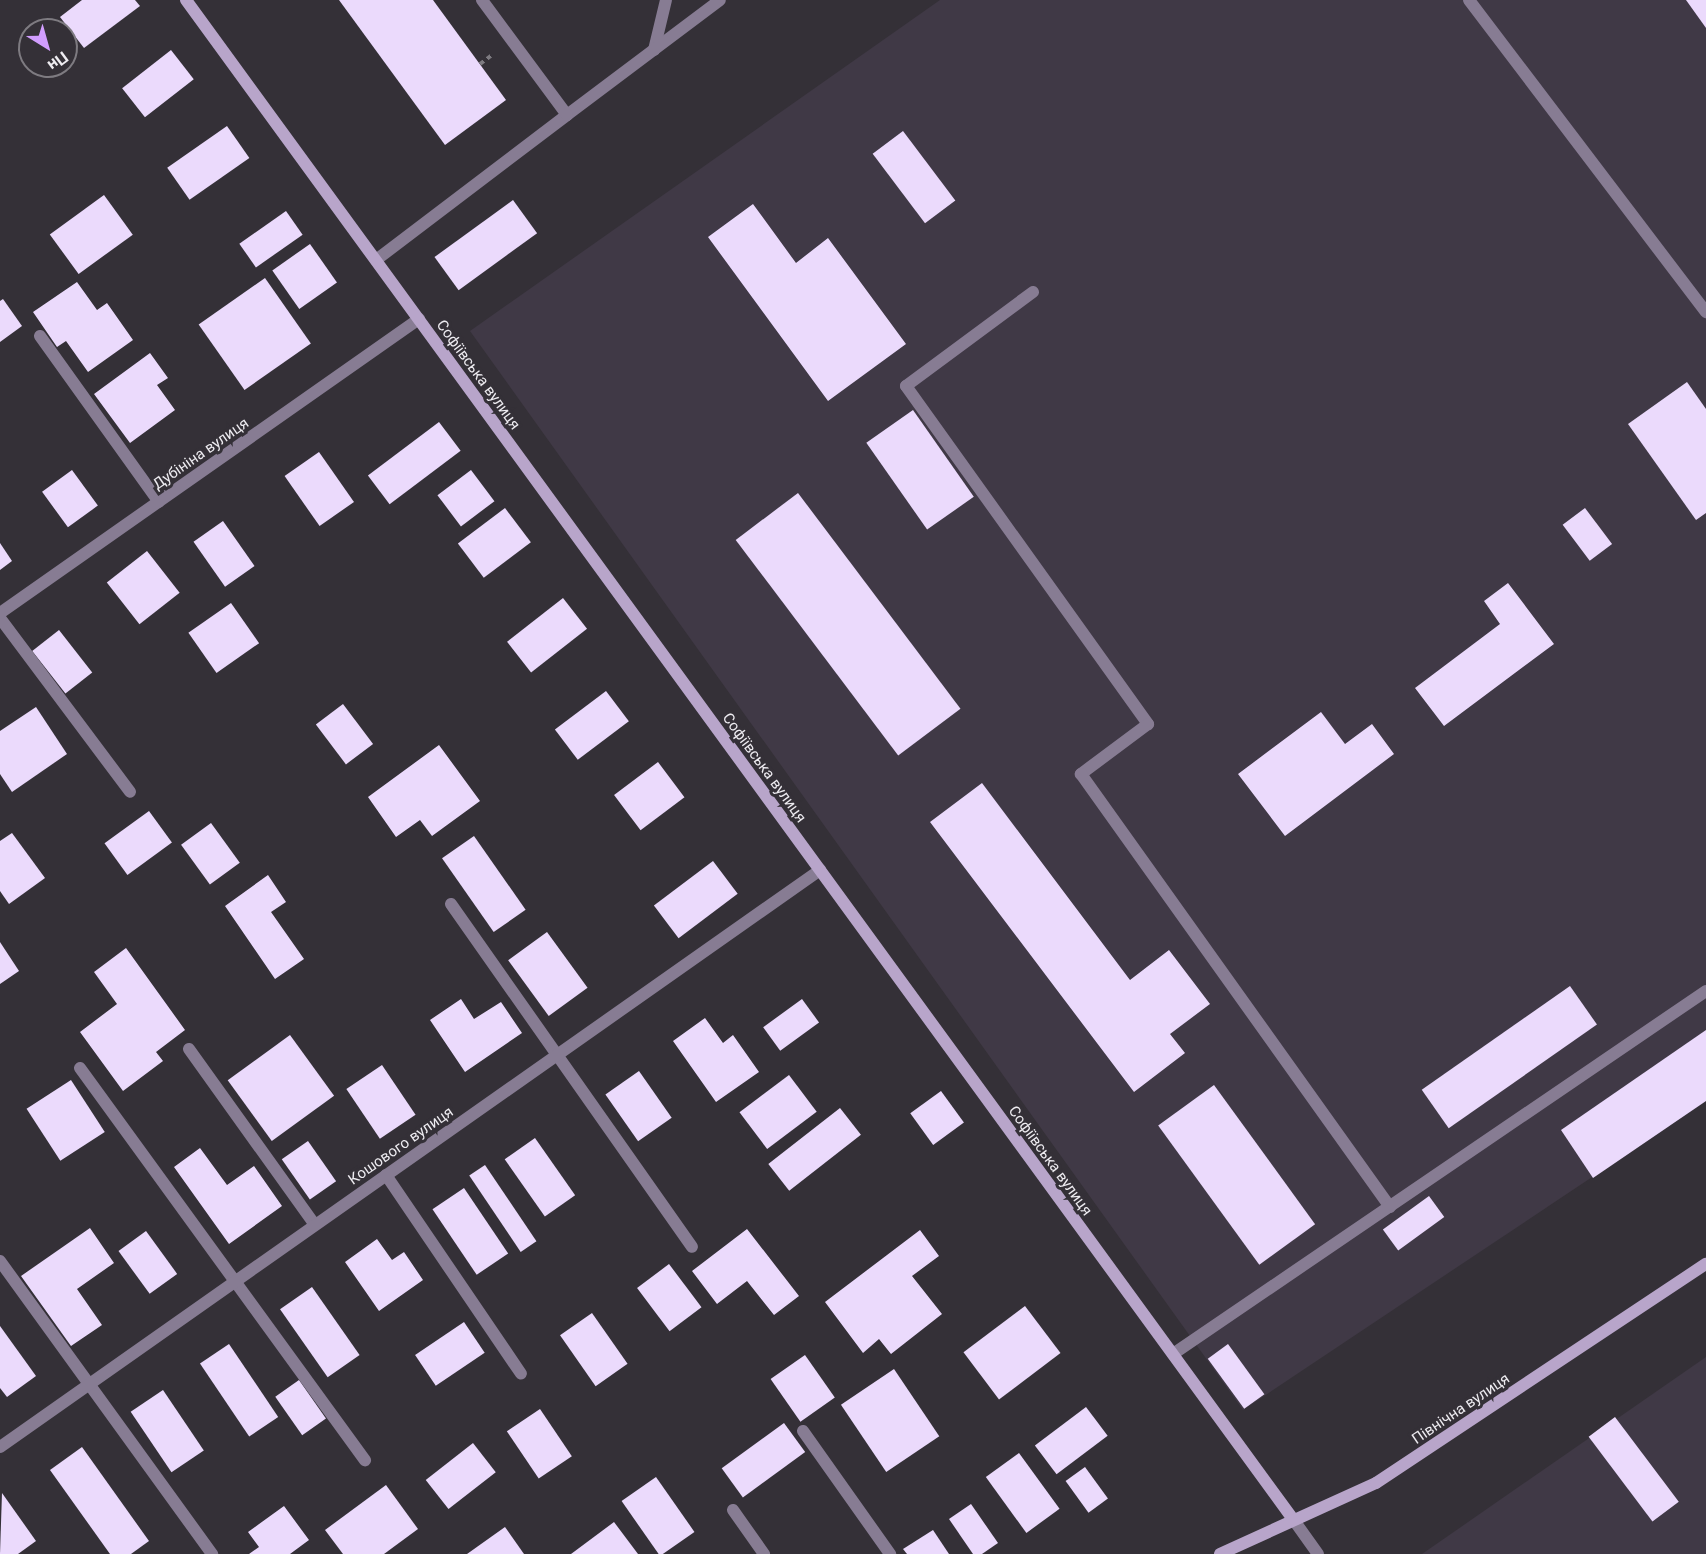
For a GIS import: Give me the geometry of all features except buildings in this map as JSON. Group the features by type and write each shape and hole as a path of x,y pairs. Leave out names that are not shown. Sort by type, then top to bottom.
{"street":[{"name":"Софіївська вулиця","path":"186,0 1318,1554"},
{"path":"482,0 567,116"},
{"path":"654,50 666,0"},
{"path":"376,260 720,0"},
{"path":"1469,0 1706,312"},
{"path":"1033,292 906,386 1148,724 1081,774 1390,1207"},
{"name":"Дубініна вулиця","path":"0,613 419,320"},
{"path":"40,336 159,502"},
{"path":"0,618 130,792"},
{"name":"Кошового вулиця","path":"0,1447 820,870"},
{"path":"451,904 692,1247"},
{"path":"1173,1354 1706,991"},
{"path":"189,1049 315,1225"},
{"path":"80,1068 237,1280 365,1460"},
{"path":"386,1175 521,1374"},
{"path":"0,1261 212,1554"},
{"name":"Північна вулиця","path":"1220,1554 1376,1483 1706,1263"},
{"path":"803,1431 890,1554"},
{"path":"733,1510 764,1554"}],"shaded area":[{"path":"940,0 1706,0 1706,1101 1243,1410 470,331"},
{"path":"1706,1357 1706,1554 1422,1554"}]}
